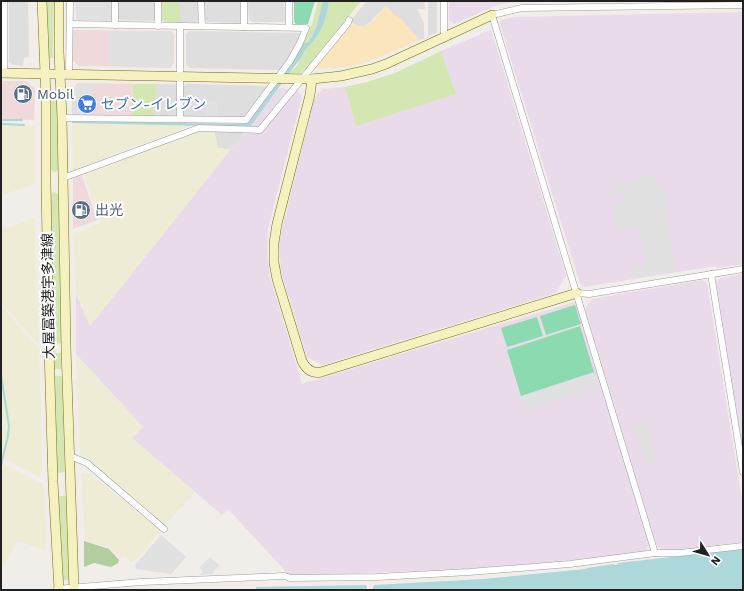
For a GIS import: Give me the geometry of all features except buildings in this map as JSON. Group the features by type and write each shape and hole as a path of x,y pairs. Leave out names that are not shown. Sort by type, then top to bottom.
{"main road":[{"name":"大屋冨築港宇多津線","path":"42,1 45,74 49,349 57,589"},
{"name":"大屋冨築港宇多津線","path":"59,1 58,52 65,75 62,118 63,178 66,348 74,589"},
{"path":"3,73 312,79 341,76 372,69 444,38 492,15"},
{"path":"312,79 310,95 277,224 274,243 274,263 277,279 302,361 308,369 312,372 321,372 577,293"},
{"path":"46,184 63,178"},
{"path":"49,349 66,348"},
{"path":"53,482 71,484"}],"street":[{"path":"3,73 2,30 4,1"},
{"path":"65,75 70,24 70,1"},
{"path":"114,1 115,25"},
{"path":"158,1 158,26"},
{"path":"201,1 202,26"},
{"path":"244,1 244,27"},
{"path":"289,1 289,28"},
{"path":"444,1 444,38"},
{"path":"655,553 492,15 522,8 743,4"},
{"path":"63,178 199,128 260,130 349,20"},
{"path":"62,118 246,120 295,53 306,28 70,24"},
{"path":"180,26 180,119"},
{"path":"577,293 589,294 743,269"},
{"path":"711,274 743,472"},
{"path":"70,456 87,463 164,529"},
{"path":"57,589 74,589 141,582 285,576 290,578 376,577 461,572 570,564 655,553 680,553 743,546"}],"shaded area":[{"path":"9,1 28,1 29,57 24,58 23,66 13,65 9,62"},
{"path":"75,1 112,1 112,18 109,21 77,20"},
{"path":"118,1 155,1 155,19 153,21 120,20 118,19"},
{"path":"180,1 198,1 198,20 196,22 180,22"},
{"path":"204,1 241,1 241,20 239,23 208,22 205,20"},
{"path":"248,1 284,1 285,20 283,22 252,22 249,19"},
{"path":"367,1 424,1 425,9 417,9 424,23 424,38 420,40 401,19 386,6 366,26 359,27 350,21"},
{"path":"428,1 437,1 437,33 428,36"},
{"path":"449,1 519,1 497,5 454,24 449,20"},
{"path":"743,12 743,264 717,268 715,266 584,287 580,284 500,24 501,20 515,17"},
{"path":"71,30 171,31 174,34 174,63 170,68 79,66 71,59"},
{"path":"491,30 566,275 556,293 322,365 307,357 281,271 279,243 314,101 317,95 323,89 345,87 356,125 456,94 441,51"},
{"path":"109,31 171,32 173,34 173,63 169,66 108,65"},
{"path":"189,31 298,33 300,35 294,49 281,69 278,70 190,68 186,64 186,34"},
{"path":"1,81 27,81 35,89 34,120 1,119"},
{"path":"78,83 133,84 131,117 72,115 72,90"},
{"path":"79,84 95,84 95,94 83,94 83,115 72,115 72,90"},
{"path":"156,84 175,84 178,86 177,114 175,117 154,117"},
{"path":"186,84 266,86 268,88 245,118 186,117 183,115 183,87"},
{"path":"279,88 297,90 302,96 268,229 267,245 269,274 302,384 574,302 576,304 603,387 649,545 645,552 554,562 462,569 290,576 228,509 222,515 132,438 143,427 76,354 76,294 90,326 231,149 240,140"},
{"path":"206,101 217,101 217,117 206,117"},
{"path":"72,123 193,125 73,170"},
{"path":"1,126 35,126 35,183 1,196"},
{"path":"214,130 245,132 240,140 231,149 218,148"},
{"path":"214,130 218,148 231,149 90,326 76,294 74,234 101,223 84,175 85,173 200,131"},
{"path":"80,175 82,176 97,220 73,229 73,177"},
{"path":"656,175 658,188 664,187 676,270 635,277 634,268 646,265 641,233 638,233 637,227 617,230 613,205 625,203 624,194 610,196 609,191 614,190 613,185 632,182 632,179"},
{"path":"35,218 39,345 1,302 1,223 4,229"},
{"path":"743,274 743,452 716,282 721,278"},
{"path":"702,280 707,283 743,506 743,542 667,551 658,547 655,540 585,309 592,299"},
{"path":"1,306 39,349 42,469 39,476 1,457"},
{"path":"76,354 143,427 132,438 195,492 164,526 80,454"},
{"path":"594,373 599,386 526,410 522,396"},
{"path":"649,422 656,463 646,465 633,425"},
{"path":"1,463 44,485 46,550 17,541 1,570"},
{"path":"81,473 88,473 161,530 132,563 125,556 120,557 110,548 85,540"},
{"path":"161,535 186,557 171,574 136,569 135,565"},
{"path":"210,557 219,565 212,574 199,575 203,571 199,568"}],"green space":[{"path":"47,1 54,1 53,58 49,58"},
{"path":"161,1 180,1 180,22 165,22 162,20"},
{"path":"294,1 315,1 308,24 296,24 294,22"},
{"path":"318,1 323,1 316,28 309,42 303,43 312,24"},
{"path":"329,1 361,1 305,70 300,73 289,73 296,67 307,45 315,39 321,30"},
{"path":"441,51 456,94 356,126 345,87 395,73"},
{"path":"133,84 156,84 154,117 131,117"},
{"path":"51,90 57,90 58,97 59,169 56,172 50,169"},
{"path":"53,192 57,193 59,196 61,342 57,345 53,342 51,195"},
{"path":"575,305 581,324 546,335 540,316"},
{"path":"537,317 543,336 507,347 501,328"},
{"path":"580,326 594,372 521,396 507,350"},
{"path":"53,353 61,353 61,369 54,369"},
{"path":"54,376 62,376 65,472 57,473"},
{"path":"57,496 66,496 70,580 61,580"},
{"path":"84,541 109,549 119,560 118,563 111,567 94,563 84,567"}],"sand":[{"path":"386,6 401,19 420,40 367,62 347,67 314,69 353,23 358,26 367,25 375,19"}],"water":[{"path":"323,1 329,1 325,21 321,30 250,127 72,123 72,121 243,124 249,122 290,67 303,43 309,42 316,28"},
{"path":"743,549 743,590 372,590 374,585 483,579 586,569 614,564 617,565 618,563"},
{"path":"366,585 367,589 372,590 256,590 256,587"}],"waterway":[{"path":"1,120 22,120"},
{"path":"1,124 24,125"},
{"path":"1,375 9,426 1,465"}],"place":[{"name":"Mobil","path":"23,94"},
{"name":"セブン-イレブン","path":"87,104"},
{"name":"出光","path":"81,210"}]}
